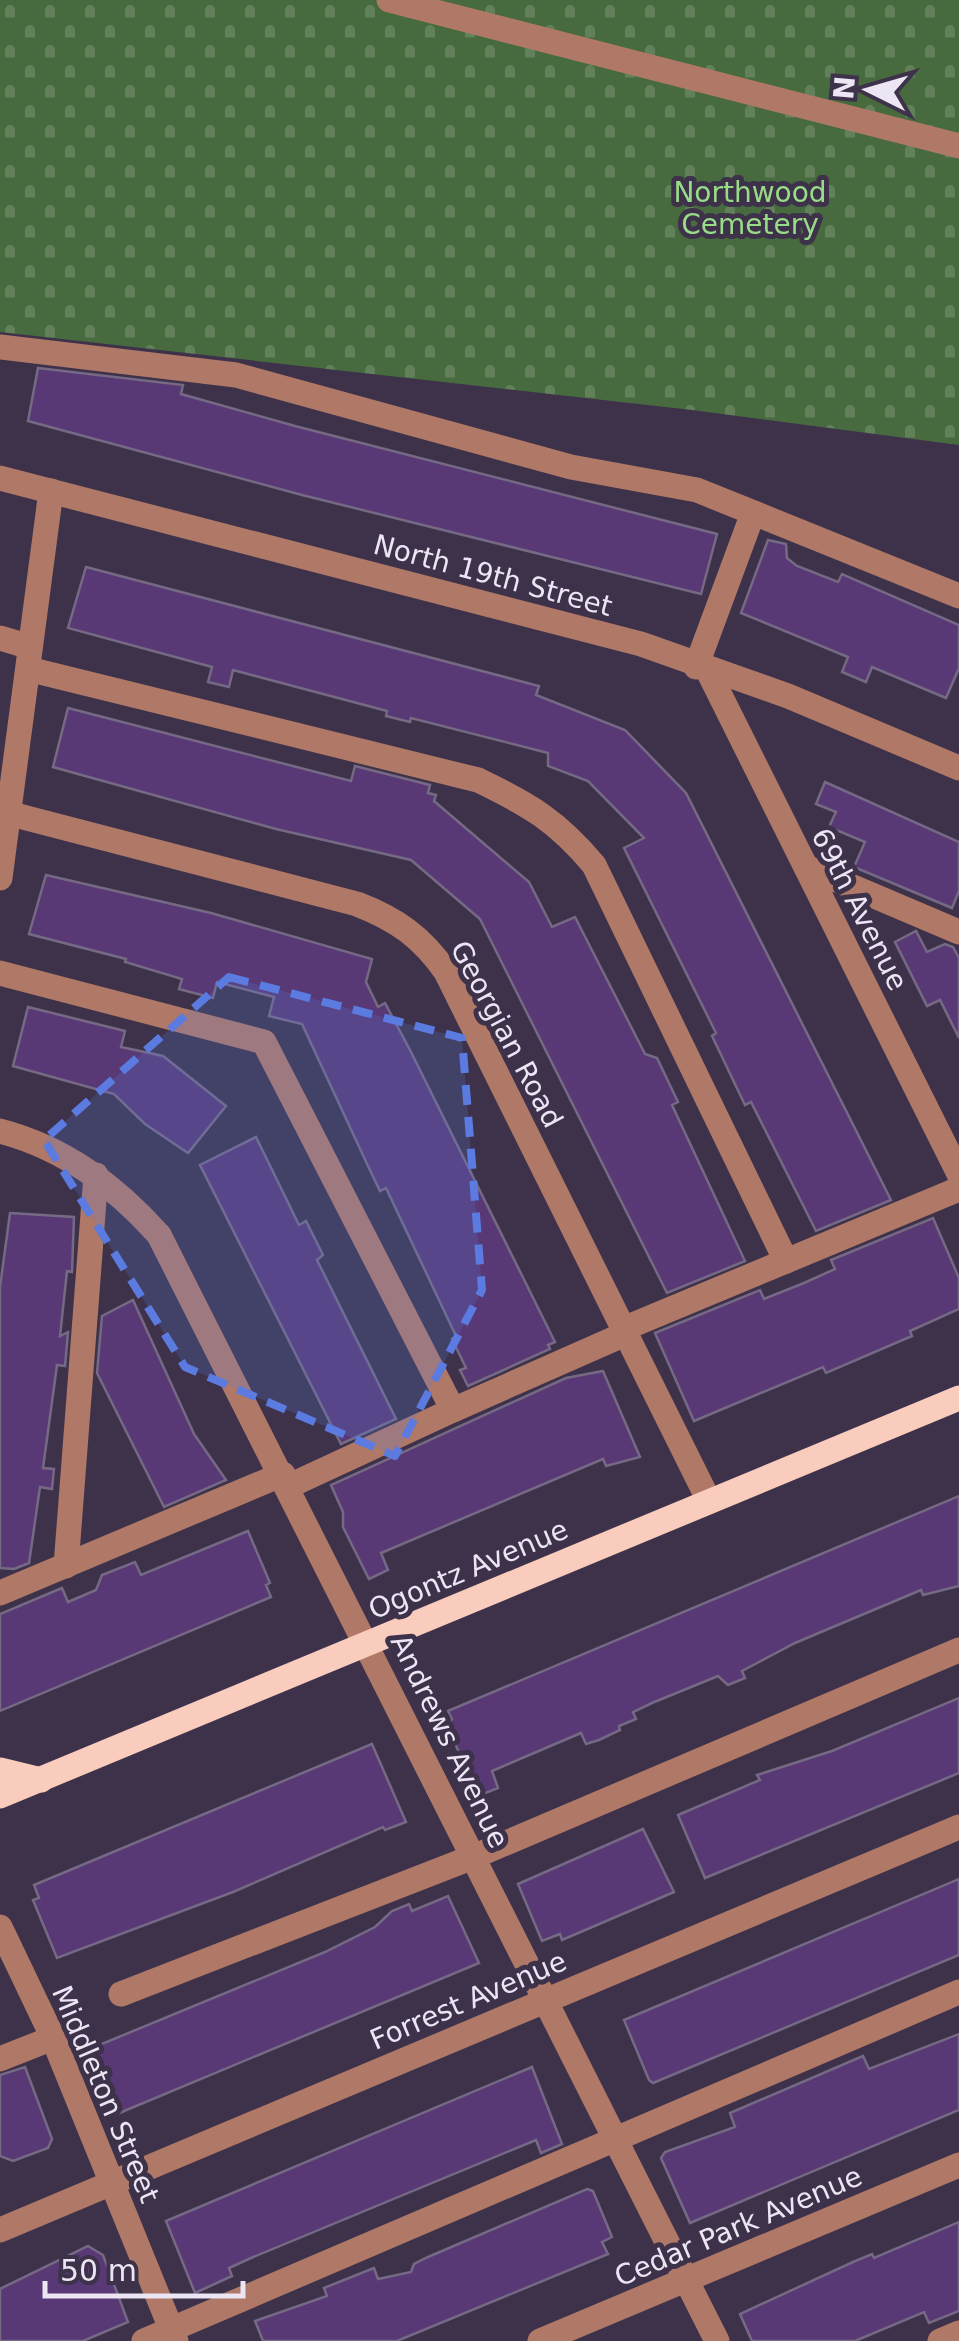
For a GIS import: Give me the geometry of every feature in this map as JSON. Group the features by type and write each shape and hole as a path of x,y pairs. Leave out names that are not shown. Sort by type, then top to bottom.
{"main road":[{"name":"Ogontz Avenue","path":"0,1796 959,1398"},
{"path":"0,1770 42,1780"}],"street":[{"path":"389,0 959,146"},
{"path":"0,346 236,375 571,466 696,490 959,596"},
{"name":"North 19th Street","path":"0,478 641,644 702,669 788,696 959,768"},
{"path":"0,878 4,812 50,492"},
{"path":"702,669 753,513"},
{"path":"0,638 29,658 478,780 535,807 562,827 594,866 786,1261"},
{"name":"69th Avenue","path":"702,669 953,1146 959,1174"},
{"name":"Georgian Road","path":"4,812 357,904 393,918 414,934 446,972 708,1501"},
{"path":"806,867 959,932"},
{"path":"0,973 264,1042 453,1410"},
{"name":"Andrews Avenue","path":"0,1131 25,1138 96,1175 126,1199 159,1235 286,1480 717,2341"},
{"path":"66,1566 96,1175"},
{"path":"0,1594 453,1410 624,1331 959,1189"},
{"path":"121,1994 473,1857 959,1650"},
{"name":"Forrest Avenue","path":"0,2230 959,1827"},
{"name":"Middleton Street","path":"0,1927 52,2038 174,2335"},
{"path":"144,2341 174,2335 959,1992"},
{"path":"0,2059 52,2038"},
{"name":"Cedar Park Avenue","path":"540,2341 959,2166"},
{"path":"940,2341 959,2334"}],"highlighted area":[{"path":"229,977 462,1038 482,1290 395,1456 185,1367 44,1140"}],"green space":[{"name":"Northwood Cemetery","path":"0,0 959,0 959,445 692,410 0,332"}],"building":[{"path":"38,368 183,385 181,394 295,426 717,534 701,594 302,495 28,421"},
{"path":"768,540 786,544 787,558 797,566 838,582 842,574 959,625 959,668 946,698 872,667 866,682 842,672 848,657 741,613"},
{"path":"86,567 539,686 536,695 625,730 686,793 891,1200 816,1231 751,1102 745,1105 712,1036 716,1033 624,848 644,838 588,781 548,766 548,753 411,718 410,722 386,716 387,711 233,670 229,687 208,682 212,667 68,628"},
{"path":"68,708 351,781 355,766 430,785 428,793 436,795 434,801 529,882 552,927 575,917 645,1054 657,1058 678,1102 672,1105 745,1261 667,1293 480,919 411,860 276,829 53,767"},
{"path":"825,782 959,842 959,891 952,908 854,867 865,842 829,827 836,812 816,804"},
{"path":"46,875 211,913 372,959 366,982 378,1007 385,1003 411,1052 555,1342 548,1345 550,1349 468,1386 460,1370 466,1368 452,1339 456,1336 386,1188 380,1191 302,1024 269,1016 274,997 217,982 213,998 179,989 182,979 125,962 126,959 29,934"},
{"path":"916,931 927,952 945,944 953,947 959,958 959,1038 940,1000 927,1006 895,942"},
{"path":"28,1007 125,1031 121,1047 163,1056 226,1106 188,1153 145,1124 114,1094 13,1066"},
{"path":"256,1137 299,1225 306,1221 323,1255 317,1260 396,1419 341,1444 200,1165"},
{"path":"10,1213 74,1217 72,1272 67,1271 60,1336 68,1332 65,1366 57,1365 43,1468 54,1469 52,1489 40,1487 29,1563 14,1569 0,1568 0,1287"},
{"path":"933,1218 959,1278 959,1309 910,1331 912,1336 826,1373 823,1367 694,1421 655,1333 760,1290 764,1299 804,1283 835,1269 831,1260"},
{"path":"133,1300 194,1434 226,1480 164,1507 97,1373 102,1316"},
{"path":"603,1371 640,1457 606,1466 603,1459 381,1553 388,1570 369,1579 343,1527 343,1512 331,1485 566,1378"},
{"path":"959,1496 959,1586 923,1595 921,1590 795,1643 742,1671 745,1678 728,1685 718,1676 652,1703 633,1712 636,1719 599,1740 586,1744 581,1733 492,1771 498,1788 478,1796 447,1725 452,1719 448,1711"},
{"path":"248,1531 270,1583 266,1585 271,1597 0,1711 0,1614 62,1588 68,1602 96,1590 102,1575 135,1562 141,1575"},
{"path":"959,1698 959,1773 705,1878 678,1815 760,1780 757,1775 832,1751"},
{"path":"372,1744 406,1822 385,1830 383,1827 233,1892 57,1958 33,1900 39,1898 34,1885"},
{"path":"643,1829 674,1892 562,1940 560,1934 542,1941 518,1884"},
{"path":"959,1879 959,1955 653,2083 649,2080 624,2020"},
{"path":"448,1896 479,1963 117,2114 92,2048 325,1952 375,1927 392,1911 409,1904 412,1911"},
{"path":"959,2034 959,2110 690,2223 661,2158 665,2152 735,2127 730,2113 863,2056 869,2069"},
{"path":"25,2067 52,2139 48,2148 13,2161 0,2156 0,2075"},
{"path":"532,2067 562,2144 541,2153 536,2140 251,2258 229,2268 232,2276 195,2293 166,2221"},
{"path":"587,2189 593,2191 612,2237 602,2242 608,2254 397,2341 263,2341 255,2321 327,2296 324,2288 374,2268 378,2279 411,2272 414,2264 428,2257"},
{"path":"959,2222 959,2311 929,2323 924,2312 855,2341 752,2341 740,2314 872,2254 874,2258"},
{"path":"88,2246 103,2255 128,2322 83,2341 0,2341 0,2289"}]}
